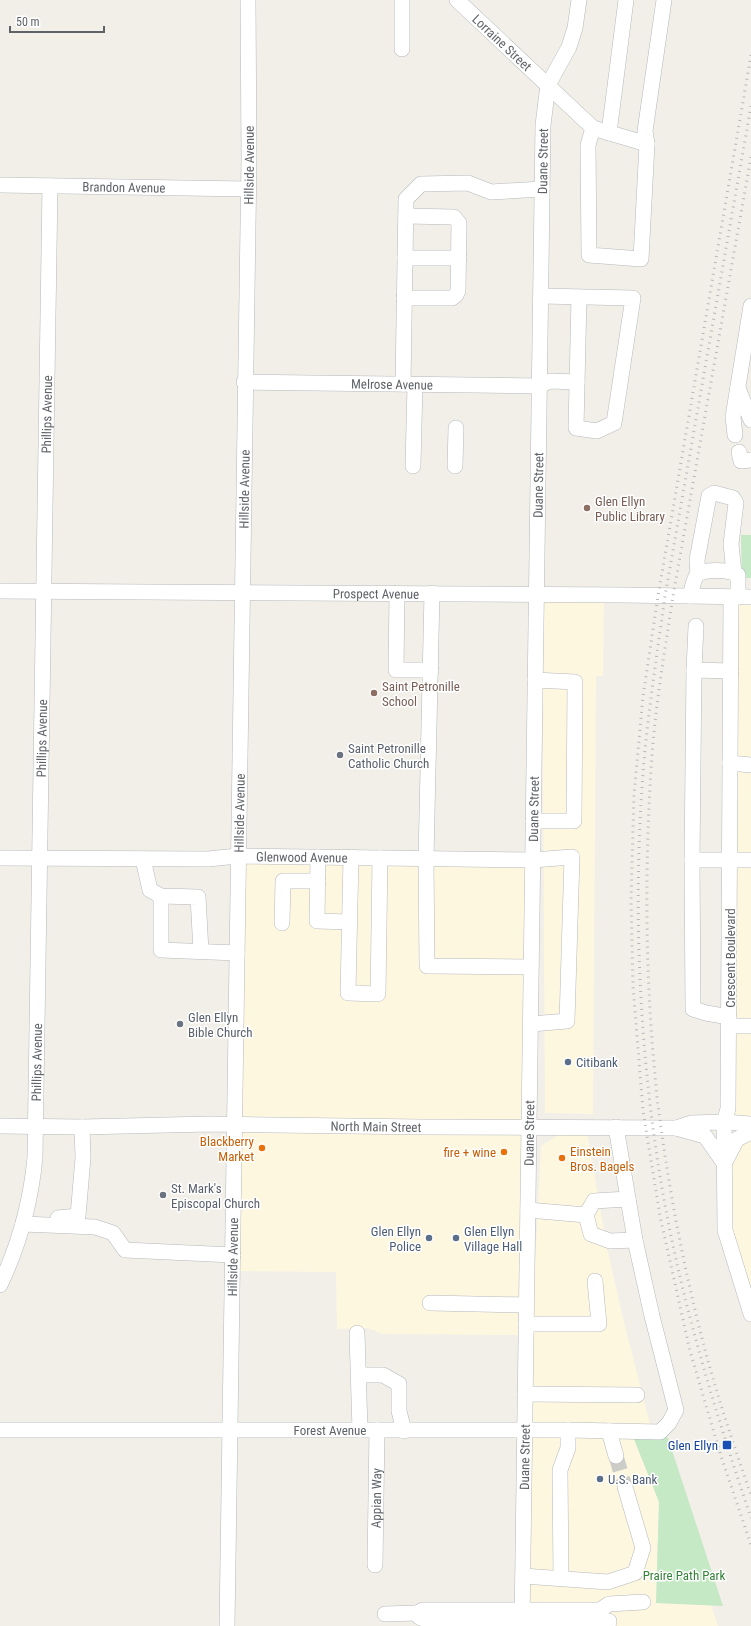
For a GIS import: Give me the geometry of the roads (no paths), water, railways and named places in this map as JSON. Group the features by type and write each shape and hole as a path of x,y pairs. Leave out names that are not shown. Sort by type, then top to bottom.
{"street":[{"name":"Hillside Avenue","path":"227,1626 244,382 247,189 249,159 248,0"},
{"path":"402,0 402,49"},
{"name":"Lorraine Street","path":"457,0 593,128"},
{"name":"Duane Street","path":"523,1619 524,1430 530,1126 543,125 548,85 569,47 575,28 579,0"},
{"path":"609,133 626,0"},
{"path":"647,144 593,128 588,145 590,255 641,259 647,144 645,131 664,0"},
{"path":"413,466 404,298 406,198 422,184 468,183 492,192 542,189"},
{"name":"Brandon Avenue","path":"0,185 247,189"},
{"name":"Phillips Avenue","path":"0,1285 24,1220 33,1181 36,1127 50,186"},
{"path":"404,298 452,298 458,291 459,223 457,219 454,217 406,216"},
{"path":"405,258 458,258"},
{"path":"541,296 633,298 614,423 597,431 576,428 579,297"},
{"path":"735,435 733,417 751,306"},
{"name":"Melrose Avenue","path":"244,382 539,386 550,381 577,382"},
{"path":"738,388 751,420"},
{"path":"455,466 456,428"},
{"path":"739,452 741,461 751,460"},
{"path":"690,596 698,574 697,560 710,496 714,493 733,498 736,503 731,544 734,573 703,571 698,574"},
{"name":"Crescent Boulevard","path":"734,573 738,575 740,597 731,670 728,1109 724,1122 725,1230 751,1314"},
{"name":"Prospect Avenue","path":"0,591 432,593 740,597"},
{"path":"396,593 396,670 431,670"},
{"path":"432,593 426,858 427,966 531,967"},
{"path":"696,626 694,670 692,860 693,1009 729,1022 751,1026"},
{"path":"694,670 731,670"},
{"path":"533,821 574,821 575,682 535,680"},
{"path":"730,763 751,765"},
{"name":"Glenwood Avenue","path":"0,858 208,859 238,856 533,860 572,857 567,1021 531,1024"},
{"path":"318,857 317,921 349,922"},
{"path":"351,857 348,993 378,994 380,858"},
{"path":"143,859 150,890 161,896 198,897 201,951"},
{"path":"692,860 751,860"},
{"path":"282,923 283,881 318,881"},
{"path":"161,896 161,950 237,953"},
{"name":"North Main Street","path":"0,1126 82,1127 235,1124 423,1128 530,1126 676,1128 691,1123 724,1122 751,1124"},
{"path":"24,1220 78,1216 83,1158 82,1127"},
{"path":"616,1127 635,1240 610,1241 591,1234 586,1215 594,1201 628,1199"},
{"path":"676,1128 705,1136 724,1163 737,1139 751,1132"},
{"path":"528,1210 586,1215"},
{"path":"24,1220 95,1227 114,1233 125,1250 233,1255"},
{"name":"Forest Avenue","path":"0,1430 609,1430 660,1432 669,1423 676,1410 658,1344 635,1240"},
{"path":"526,1324 599,1324 595,1281"},
{"path":"430,1303 526,1305"},
{"path":"357,1333 360,1430"},
{"path":"359,1375 383,1375 399,1384 399,1411 404,1430"},
{"path":"525,1394 637,1395"},
{"name":"Appian Way","path":"375,1565 377,1430"},
{"path":"561,1578 560,1470 568,1448 568,1430"},
{"path":"609,1430 616,1456"},
{"path":"523,1576 608,1582 635,1572 643,1548 625,1488"},
{"path":"523,1619 600,1610 609,1604 643,1602"},
{"path":"385,1614 417,1614 422,1610 523,1619 609,1621 608,1626"}],"tunnel":[{"path":"616,1456 625,1487"}],"railway":[{"path":"751,55 658,596 643,696 634,795 631,900 633,986 643,1111 660,1216 690,1351 721,1456 751,1545"},
{"path":"751,106 665,596 645,750 641,803 638,912 642,1021 647,1076 653,1129 669,1225 699,1352 751,1518"},
{"path":"751,157 673,596 661,676 652,755 647,867 647,942 650,1016 658,1105 672,1200 690,1288 709,1365 751,1495"}],"place":[{"name":"Glen Ellyn Public Library","path":"587,508"},
{"name":"Saint Petronille School","path":"374,693"},
{"name":"Saint Petronille Catholic Church","path":"340,755"},
{"name":"Glen Ellyn Bible Church","path":"180,1024"},
{"name":"Citibank","path":"568,1062"},
{"name":"Blackberry Market","path":"262,1148"},
{"name":"fire + wine","path":"504,1152"},
{"name":"Einstein Bros. Bagels","path":"562,1158"},
{"name":"St. Mark's Episcopal Church","path":"163,1195"},
{"name":"Glen Ellyn Police","path":"429,1238"},
{"name":"Glen Ellyn Village Hall","path":"456,1238"},
{"name":"Glen Ellyn","path":"727,1445"},
{"name":"U.S. Bank","path":"600,1479"}],"park label":[{"name":"Praire Path Park","path":"684,1575"}]}
